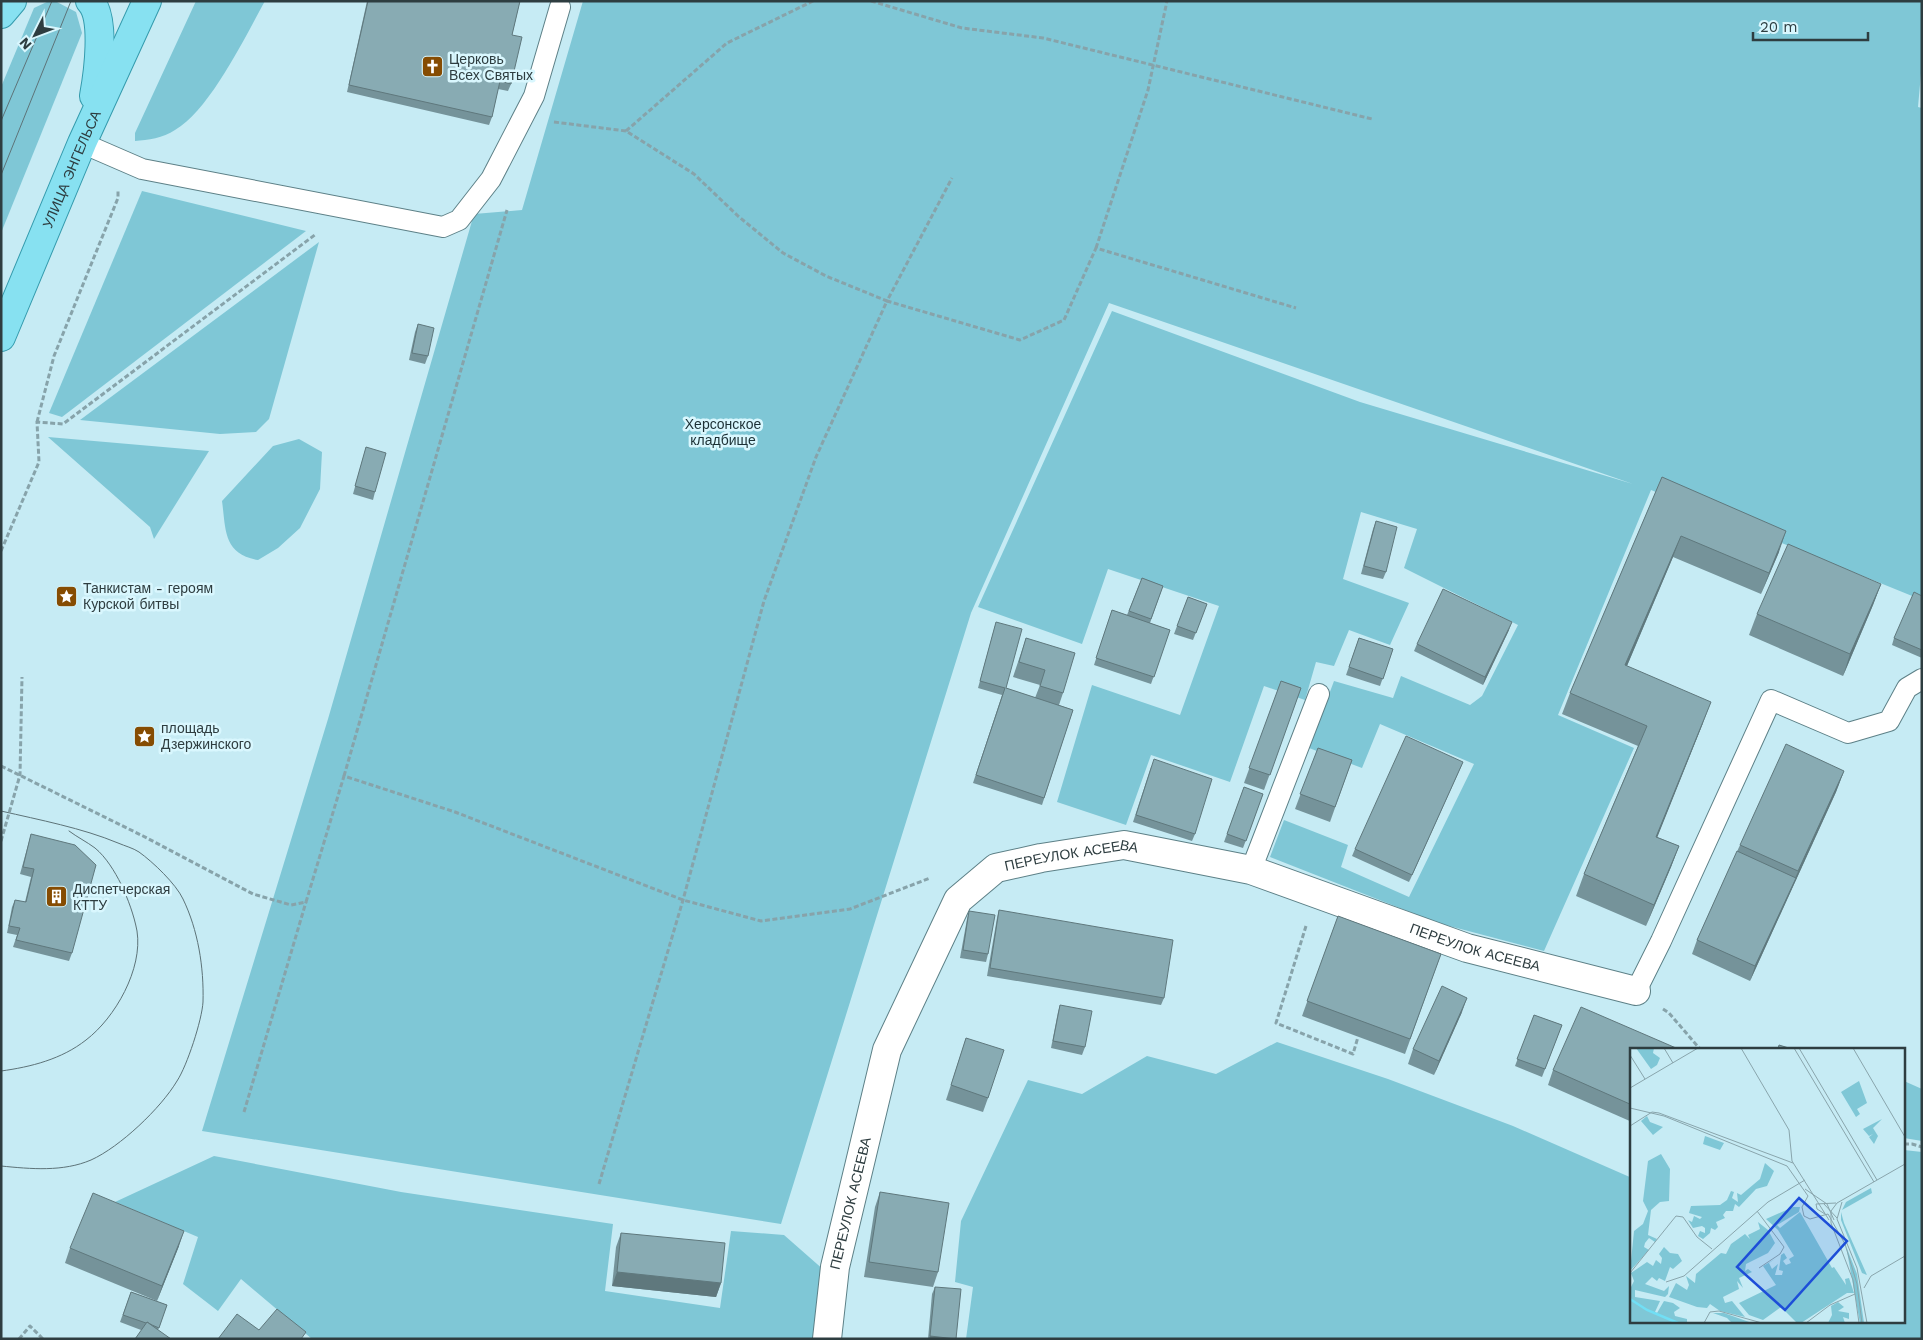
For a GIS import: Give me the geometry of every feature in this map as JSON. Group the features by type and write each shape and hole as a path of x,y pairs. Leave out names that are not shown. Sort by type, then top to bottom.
{"main road":[{"path":"1,14 12,1"},
{"path":"82,143 94,98 99,64 100,40 94,6 90,1"},
{"name":"УЛИЦА ЭНГЕЛЬСА","path":"1,337 82,143 147,1"}],"street":[{"name":"ПЕРЕУЛОК АСЕЕВА","path":"827,1339 835,1267 887,1050 958,900 996,868 1041,858 1124,845 1251,870 1467,948 1636,991"}],"lane":[{"path":"82,143 142,169 443,226 459,220 490,179 534,96 560,7"},
{"path":"1636,991 1661,941 1771,700 1848,733 1888,721 1907,688 1922,679"},
{"path":"1251,870 1319,694"}],"path":[{"path":"626,130 727,42 813,1"},
{"path":"871,1 962,28 1043,38 1372,119"},
{"path":"548,121 626,130 694,174 738,216 783,252 826,276 887,301 1020,340 1064,320 1096,248 1148,90 1167,1"},
{"path":"599,1184 683,900 764,601 816,456 887,301 952,178"},
{"path":"37,422 63,424 314,236 343,208"},
{"path":"244,1112 344,776 508,208"},
{"path":"1096,248 1296,308"},
{"path":"1,551 39,462 37,422 54,356"},
{"path":"1,841 20,774 22,677"},
{"path":"1,766 143,836 254,894 291,905 306,902"},
{"path":"344,776 455,812 683,900 761,921 850,909 935,876"},
{"path":"1316,893 1276,1023 1353,1054 1358,1037"},
{"path":"1636,991 1669,1013 1699,1048"},
{"path":"1906,1144 1922,1147"},
{"path":"19,1339 30,1326 43,1339"}],"green space":[{"path":"49,1 55,1 76,12 82,33 1,233 1,87 34,8"},
{"path":"196,1 265,1 226,72 214,90 188,120 166,135 135,141 135,133"},
{"name":"Херсонское кладбище","path":"583,1 1922,1 1922,62 1918,107 1922,108 1922,600 1651,490 1558,715 1634,748 1544,951 1438,923 1270,857 1284,820 1348,845 1341,867 1409,897 1474,764 1380,724 1362,768 1309,748 1334,681 1393,698 1401,676 1470,705 1482,696 1518,625 1404,568 1417,529 1361,512 1343,579 1409,603 1390,645 1349,630 1334,666 1316,662 1305,700 1264,686 1230,782 1151,755 1126,825 1057,802 1092,685 1180,715 1219,606 1108,569 1082,644 978,607 1112,311 1360,402 1633,484 1109,303 971,613 781,1224 202,1131 328,719 474,214 522,210"},
{"path":"142,191 306,231 62,417 49,413"},
{"path":"319,242 269,419 256,432 220,434 80,420"},
{"path":"48,437 209,451 154,539 150,527"},
{"path":"299,439 322,452 320,489 300,528 278,548 258,560 247,557 238,552 228,539 222,501 273,446"},
{"path":"1277,1042 1388,1079 1513,1126 1630,1177 1630,1322 1906,1322 1906,1150 1922,1152 1922,1339 966,1339 973,1287 955,1282 961,1221 1028,1080 1082,1094 1147,1056 1216,1074"},
{"path":"1906,1082 1922,1089 1922,1141 1906,1138"},
{"path":"214,1156 401,1192 613,1224 605,1291 720,1308 731,1231 784,1235 825,1271 814,1339 312,1339 241,1279 218,1311 183,1284 198,1237 115,1202"}],"building":[{"name":"Церковь Всех Святых","path":"368,1 520,1 512,35 522,37 511,84 500,81 492,117 349,85"},
{"path":"418,324 434,328 428,356 412,353"},
{"path":"366,447 386,453 375,492 355,486"},
{"path":"1662,477 1786,531 1769,573 1681,536 1625,665 1711,702 1656,837 1679,846 1654,905 1584,874 1647,726 1570,693"},
{"path":"1376,521 1397,527 1386,572 1364,566"},
{"path":"1788,544 1881,584 1850,654 1757,614"},
{"path":"1142,578 1163,586 1151,619 1129,611"},
{"path":"1443,589 1512,622 1485,677 1417,644"},
{"path":"1914,592 1922,596 1922,650 1894,638"},
{"path":"1188,597 1207,604 1196,633 1177,626"},
{"path":"1112,610 1170,630 1154,677 1096,658"},
{"path":"996,622 1022,629 1006,688 1073,710 1044,798 976,775 1005,688 980,681"},
{"path":"1026,638 1075,653 1063,693 1040,686 1045,670 1019,662"},
{"path":"1359,638 1393,649 1383,679 1349,667"},
{"path":"1281,681 1301,688 1270,775 1249,768"},
{"path":"1406,736 1463,762 1412,875 1355,849"},
{"path":"1786,744 1844,771 1798,871 1740,845"},
{"path":"1318,748 1352,760 1335,807 1300,794"},
{"path":"1154,759 1212,779 1195,834 1136,815"},
{"path":"1244,787 1263,794 1246,841 1227,834"},
{"name":"Диспетчерская КТТУ","path":"31,834 75,845 96,865 72,953 16,940 20,928 9,926 15,900 26,902 34,869 23,867"},
{"path":"1737,851 1796,878 1755,966 1697,940"},
{"path":"999,910 1173,940 1164,998 990,968"},
{"path":"969,911 995,915 988,954 963,950"},
{"path":"1338,916 1441,954 1410,1039 1307,1001"},
{"path":"1442,986 1467,998 1439,1061 1413,1049"},
{"path":"1060,1005 1092,1011 1085,1047 1053,1041"},
{"path":"1581,1007 1676,1048 1630,1048 1630,1104 1553,1070"},
{"path":"1534,1015 1562,1025 1545,1069 1517,1059"},
{"path":"966,1038 1004,1050 988,1098 951,1085"},
{"path":"1779,1045 1789,1048 1778,1048"},
{"path":"880,1192 949,1203 938,1272 869,1262"},
{"path":"93,1193 184,1231 162,1286 70,1248"},
{"path":"621,1233 725,1243 721,1283 617,1272"},
{"path":"935,1287 961,1289 956,1339 930,1336"},
{"path":"131,1292 167,1305 159,1328 147,1322 123,1315"},
{"path":"277,1309 306,1332 301,1339 218,1339 237,1314 259,1330"},
{"path":"147,1322 171,1339 135,1339"}],"tram line":[{"path":"1,121 52,1"},
{"path":"1,175 71,1"},
{"path":"1,811 90,833 137,851 151,861 180,893 193,923 201,962 203,989 200,1020 181,1074 170,1092 139,1126 102,1154 80,1164 58,1168 35,1169 1,1166"},
{"path":"1,1071 46,1061 77,1047 86,1040 107,1019 125,992 136,961 137,931 121,884 110,865 99,852 69,831"}],"place":[{"name":"Церковь Всех Святых","path":"433,67"},
{"name":"Танкистам - героям Курской битвы","path":"67,596"},
{"name":"площадь Дзержинского","path":"145,736"},
{"name":"Диспетчерская КТТУ","path":"57,897"}]}
